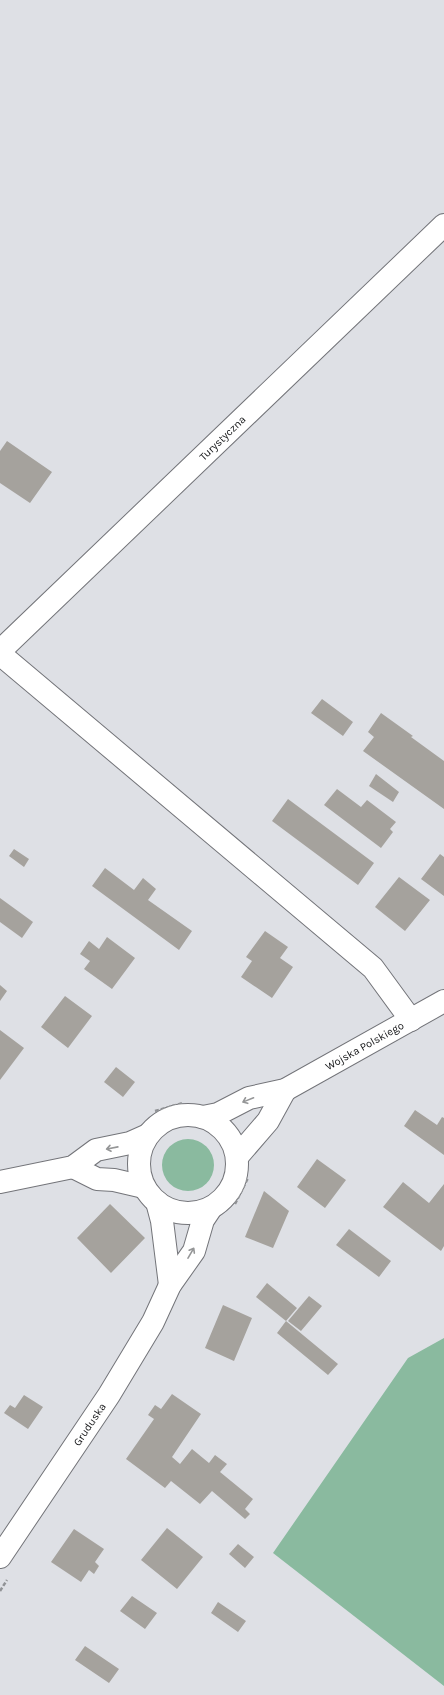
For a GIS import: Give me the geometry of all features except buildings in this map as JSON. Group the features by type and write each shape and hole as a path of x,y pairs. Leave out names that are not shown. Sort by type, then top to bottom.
{"main road":[{"name":"Turystyczna","path":"0,652 444,225"},
{"path":"0,652 372,968 411,1020"},
{"name":"Wojska Polskiego","path":"196,1110 218,1114 249,1098 285,1090 444,1001"},
{"path":"237,1157 268,1121 285,1090"},
{"path":"74,1168 97,1179 114,1180 151,1195 167,1209 189,1214 211,1208 221,1201 229,1192 237,1169 237,1157 229,1136 222,1128 196,1110 190,1115 167,1119 148,1135 142,1147 139,1160 140,1174 151,1195 162,1221 170,1285"},
{"path":"0,1182 74,1168 96,1150 114,1148 148,1135"},
{"name":"Gruduska","path":"0,1557 109,1395 153,1322 170,1285 194,1250 203,1220 211,1208"}],"path":[{"path":"149,1113 183,1103 196,1110"}],"green space":[{"path":"188,1139 202,1143 210,1151 214,1165 210,1179 202,1187 188,1191 174,1187 166,1179 162,1165 166,1151 174,1143"},
{"path":"444,1338 444,1686 273,1553 408,1358"}]}
